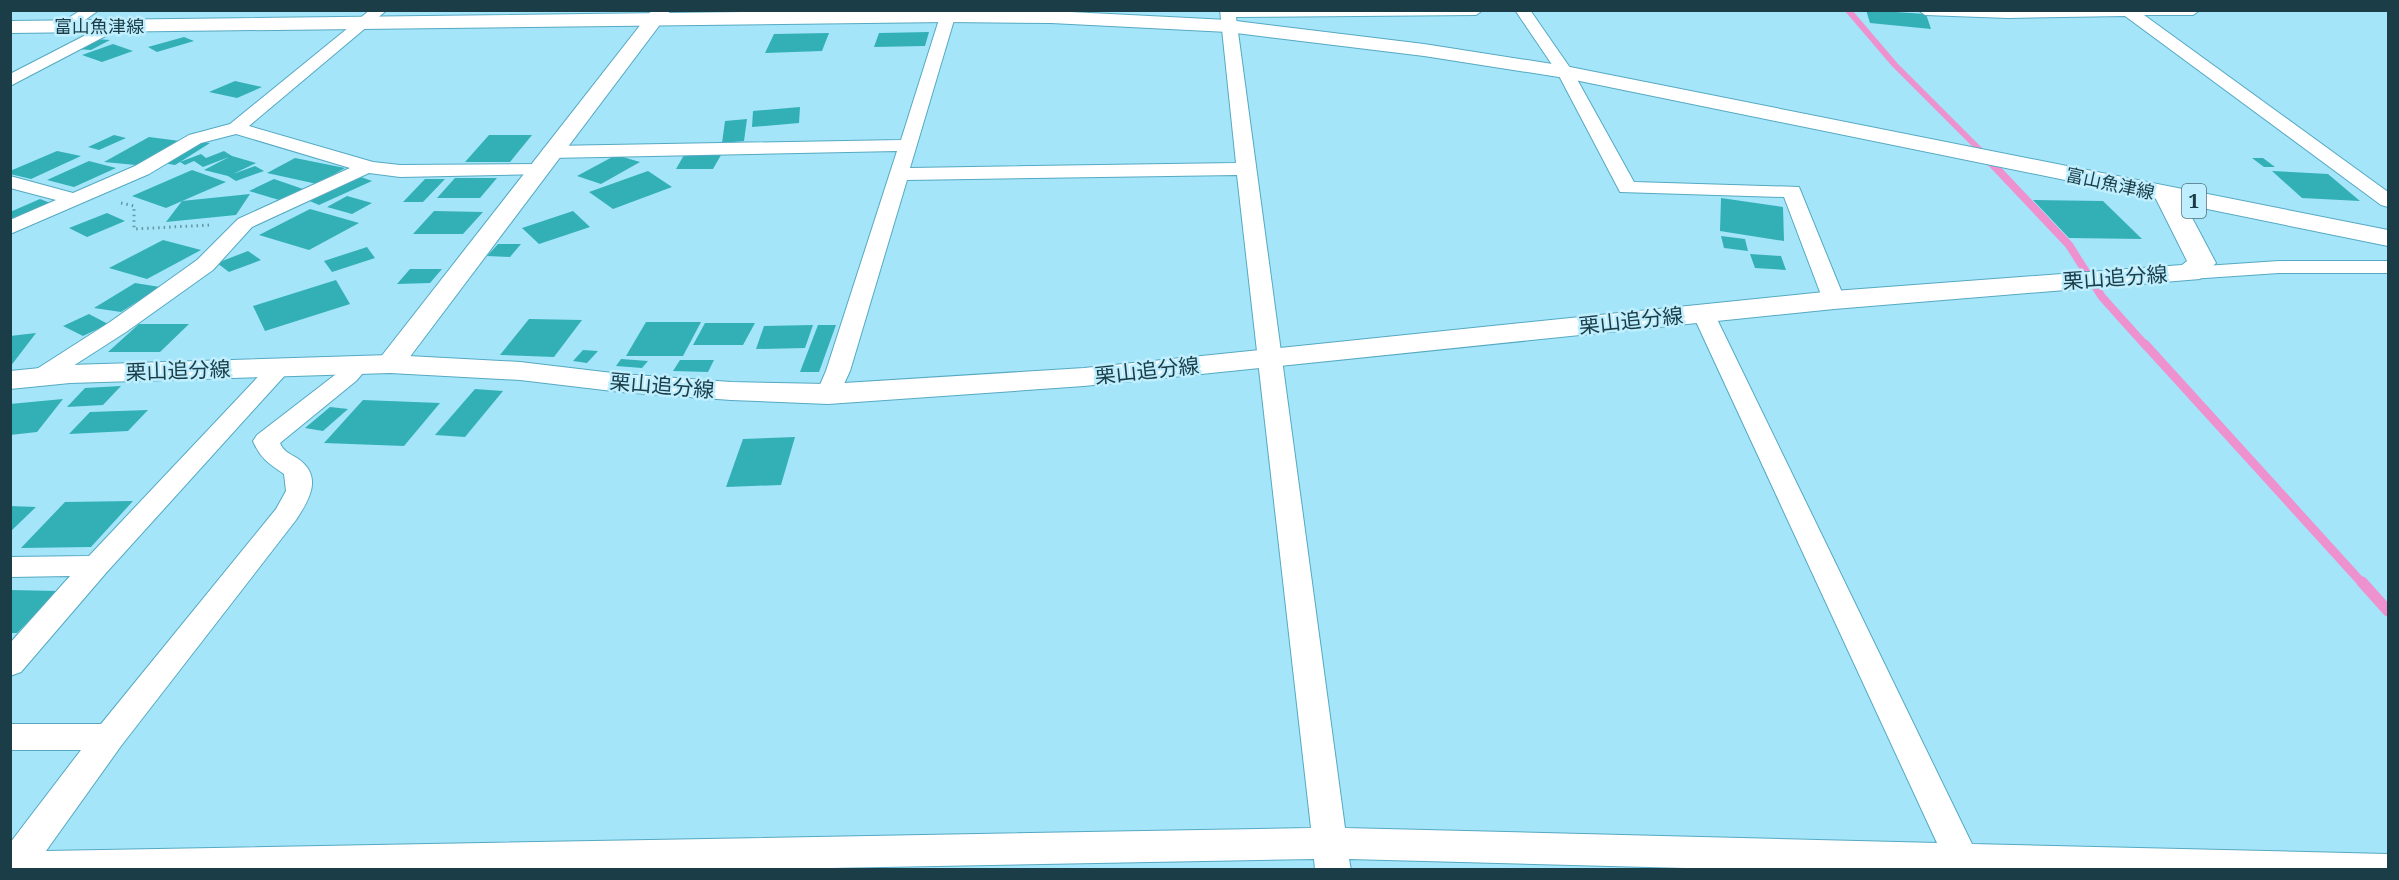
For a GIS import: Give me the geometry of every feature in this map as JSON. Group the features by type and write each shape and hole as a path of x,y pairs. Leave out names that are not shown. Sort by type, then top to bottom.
{"main road":[{"name":"1","path":"659,15 949,13 1051,17 1228,16 1339,38 1565,72"},
{"name":"富山魚津線","path":"10,27 111,27 373,17 659,15"},
{"name":"富山魚津線","path":"1565,72 2388,238"},
{"name":"栗山追分線","path":"10,380 390,364 520,371 731,391 828,394 1084,377 1834,300 2190,273 2202,263 2167,195"}],"street":[{"path":"65,27 92,10"},
{"path":"1332,856 1228,16 1476,10"},
{"path":"1522,10 1565,72 1627,188 1792,191 1834,300"},
{"path":"1925,10 2008,13 2193,10"},
{"path":"2128,11 2388,201"},
{"path":"828,394 838,371 949,13"},
{"path":"390,364 544,161 659,15"},
{"path":"10,228 142,170 195,139 236,128 373,17"},
{"path":"10,81 111,27"},
{"path":"236,128 367,166 400,171 544,161 908,145"},
{"path":"40,377 118,327 205,265 245,223 367,166"},
{"path":"899,174 1246,169"},
{"path":"10,182 73,199"},
{"path":"2190,273 2279,267 2388,267"},
{"path":"1702,313 1964,864"},
{"path":"11,868 109,736 286,514 299,491 297,470 271,453 266,441 348,376 358,365"},
{"path":"10,664 96,566 280,368"},
{"path":"10,567 96,566"},
{"path":"10,737 109,736"},
{"path":"11,868 1332,856 2387,870"}],"path":[{"path":"73,199 108,199 134,206 134,230 245,223"}],"building":[{"path":"1866,10 1926,14 1931,29 1870,23"},
{"path":"929,32 925,46 874,47 879,33"},
{"path":"829,33 822,51 765,53 774,34"},
{"path":"184,37 194,41 157,52 148,47"},
{"path":"96,39 110,40 91,50 77,49"},
{"path":"113,44 133,51 102,62 82,55"},
{"path":"235,81 262,87 237,98 209,92"},
{"path":"800,107 799,123 752,127 753,111"},
{"path":"747,119 744,141 722,143 725,121"},
{"path":"114,135 126,138 99,150 88,147"},
{"path":"489,135 532,135 510,162 465,162"},
{"path":"149,137 180,141 136,165 104,162"},
{"path":"199,142 210,143 175,165 163,163"},
{"path":"57,151 81,156 31,179 10,174 10,171"},
{"path":"224,151 232,156 256,163 233,174 255,166 264,171 236,181 228,176 204,170 229,157 203,167 194,161 185,165 180,162 201,154 206,158"},
{"path":"616,155 640,162 601,184 577,176"},
{"path":"684,155 721,155 713,169 676,169"},
{"path":"295,158 345,168 317,184 267,173"},
{"path":"2252,158 2263,158 2275,167 2264,167"},
{"path":"89,161 116,168 74,187 47,180"},
{"path":"192,170 226,182 166,208 132,196"},
{"path":"648,171 672,187 613,209 589,192"},
{"path":"2272,171 2328,174 2360,201 2302,198"},
{"path":"358,176 372,181 319,205 305,199"},
{"path":"455,178 497,178 480,198 437,198"},
{"path":"274,179 303,189 279,200 249,191"},
{"path":"425,179 445,179 423,202 403,202"},
{"path":"250,194 236,215 166,222 182,201"},
{"path":"347,196 372,203 352,214 327,207"},
{"path":"1721,198 1783,207 1784,241 1720,231"},
{"path":"40,199 53,204 17,219 10,217 10,212"},
{"path":"2033,200 2103,201 2142,239 2069,238"},
{"path":"310,209 359,223 309,250 259,235"},
{"path":"434,211 483,212 463,234 413,234"},
{"path":"573,211 590,227 539,244 522,228"},
{"path":"107,213 125,221 87,237 69,228"},
{"path":"1721,236 1745,239 1748,251 1724,248"},
{"path":"163,240 201,250 147,279 109,268"},
{"path":"498,244 521,244 510,257 487,256"},
{"path":"367,247 375,258 332,272 324,261"},
{"path":"248,251 261,260 229,272 217,263"},
{"path":"1750,254 1781,256 1786,270 1755,268"},
{"path":"410,269 442,269 430,283 397,284"},
{"path":"336,280 350,304 265,331 253,306"},
{"path":"135,283 160,287 121,312 94,308"},
{"path":"89,314 108,324 83,336 63,326"},
{"path":"529,319 582,320 554,357 500,355"},
{"path":"646,322 701,322 683,356 626,356"},
{"path":"705,323 755,323 743,345 693,345"},
{"path":"139,324 189,324 160,352 108,352"},
{"path":"813,325 805,348 756,349 764,326"},
{"path":"818,325 836,325 819,372 800,372"},
{"path":"36,333 10,367 10,336"},
{"path":"583,350 598,351 587,363 573,361"},
{"path":"621,359 648,361 642,368 616,366"},
{"path":"680,360 714,360 708,372 673,371"},
{"path":"121,386 103,405 67,407 85,388"},
{"path":"475,389 503,391 465,437 435,435"},
{"path":"63,399 37,432 10,435 10,404"},
{"path":"363,400 440,403 404,446 324,443"},
{"path":"330,407 348,409 323,431 305,428"},
{"path":"148,410 128,431 69,434 90,412"},
{"path":"795,437 781,485 726,487 743,439"},
{"path":"133,501 91,547 21,548 65,502"},
{"path":"10,506 36,507 10,532"},
{"path":"10,590 58,591 17,633 10,633"}],"waterway":[{"path":"1848,10 1895,65 1984,154"},
{"path":"1982,153 2069,245 2102,297 2146,346"},
{"path":"2145,344 2363,584"},
{"path":"2362,582 2388,611"}]}
